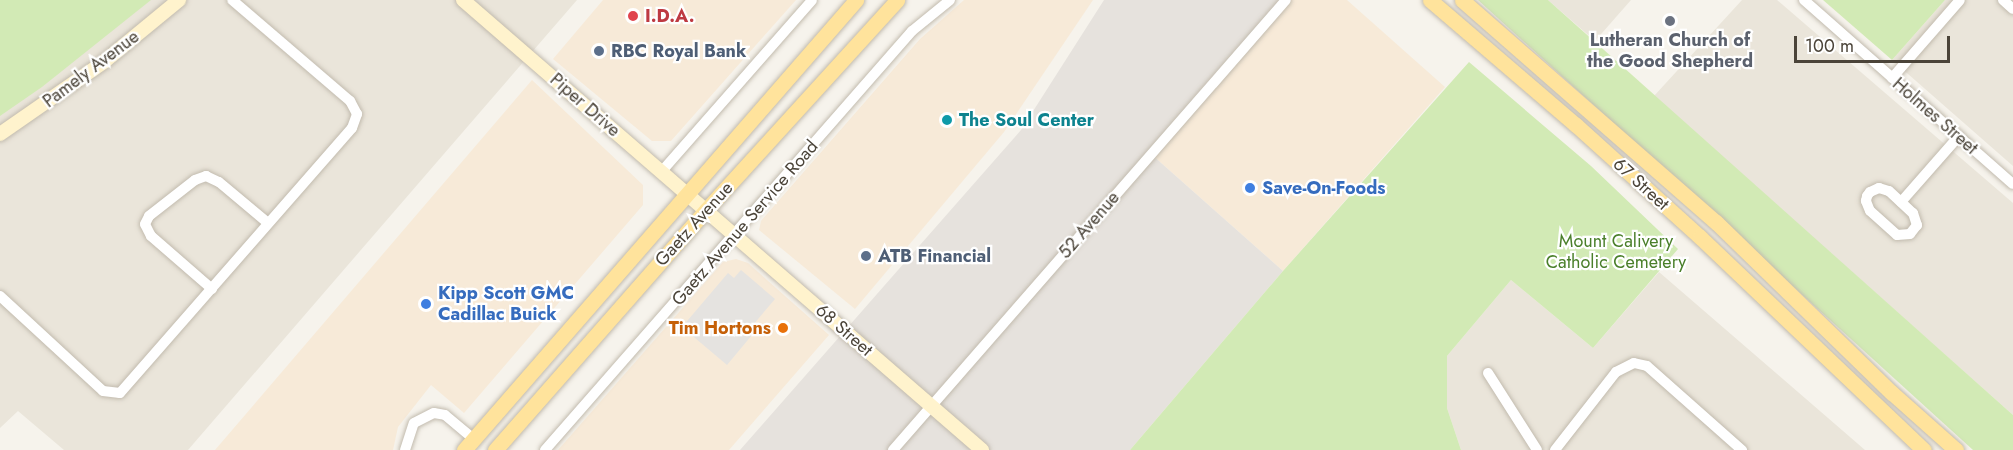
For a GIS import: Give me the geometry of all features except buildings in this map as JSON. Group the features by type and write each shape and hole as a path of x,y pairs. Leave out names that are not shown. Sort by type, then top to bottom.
{"main road":[{"name":"Gaetz Avenue","path":"469,444 856,0"},
{"name":"Gaetz Avenue","path":"495,450 706,210 897,0"},
{"name":"67 Street","path":"1430,0 1576,125 1700,237 1924,450"},
{"name":"67 Street","path":"1462,0 1716,222 1892,393 1956,450"}],"street":[{"name":"Pamely Avenue","path":"0,134 105,61 179,0"},
{"path":"0,296 103,390 116,394 125,390 352,128 357,114 350,101 232,0"},
{"name":"Piper Drive","path":"463,0 706,210"},
{"path":"662,171 812,0"},
{"name":"Gaetz Avenue Service Road","path":"545,450 912,31 950,0"},
{"name":"52 Avenue","path":"893,450 1286,0"},
{"name":"Holmes Street","path":"1804,0 2013,183"},
{"path":"1892,78 1960,0"},
{"path":"2002,0 2013,9"},
{"path":"1902,202 1959,136"},
{"path":"212,289 147,232 145,224 152,212 195,180 206,176 219,182 268,223"},
{"path":"1879,188 1889,191 1902,202 1917,218 1915,230 1906,236 1898,235 1870,211 1866,201 1870,192 1879,188"},
{"name":"68 Street","path":"706,210 982,450"},
{"path":"1555,450 1616,372 1634,363 1647,366 1736,448"},
{"path":"1488,373 1537,450"},
{"path":"405,450 414,423 434,413 445,415 469,444"}],"shaded area":[{"path":"0,0 577,0 188,450 64,450 18,411 0,428"},
{"path":"603,0 796,0 671,141 652,141 553,59"},
{"path":"964,0 1093,0 1004,132 855,309 759,230 761,221 920,39"},
{"path":"1104,0 1285,0 1151,154 1283,271 1130,450 740,450 1021,130"},
{"path":"1285,0 1347,0 1445,87 1283,271 1151,154"},
{"path":"1548,0 1631,0 1595,41"},
{"path":"1742,0 1777,0 2013,203 2013,415 1654,96"},
{"path":"1945,0 2013,0 2013,166 1892,60"},
{"path":"532,80 643,185 643,205 464,413 431,385 398,427 393,450 215,450"},
{"path":"736,259 748,263 829,335 729,450 558,450 723,262"},
{"path":"741,270 775,299 753,325 757,329 727,365 682,327 728,273 734,278"},
{"path":"1659,272 1865,450 1461,450 1447,408 1447,356 1511,280 1593,348"}],"green space":[{"path":"0,0 151,0 42,87 0,116"},
{"path":"1478,0 1548,0 2013,415 2013,450 1973,450"},
{"path":"1823,0 1945,0 1892,60"},
{"name":"Mount Calivery Catholic Cemetery","path":"1469,62 1591,166 1678,249 1593,348 1511,280 1447,356 1447,408 1461,450 1130,450 1283,271"}],"place":[{"name":"I.D.A.","path":"633,16"},
{"name":"Lutheran Church of the Good Shepherd","path":"1670,21"},
{"name":"RBC Royal Bank","path":"599,51"},
{"name":"The Soul Center","path":"947,120"},
{"name":"Save-On-Foods","path":"1250,188"},
{"name":"ATB Financial","path":"866,256"},
{"name":"Kipp Scott GMC Cadillac Buick","path":"426,304"},
{"name":"Tim Hortons","path":"783,328"}]}
